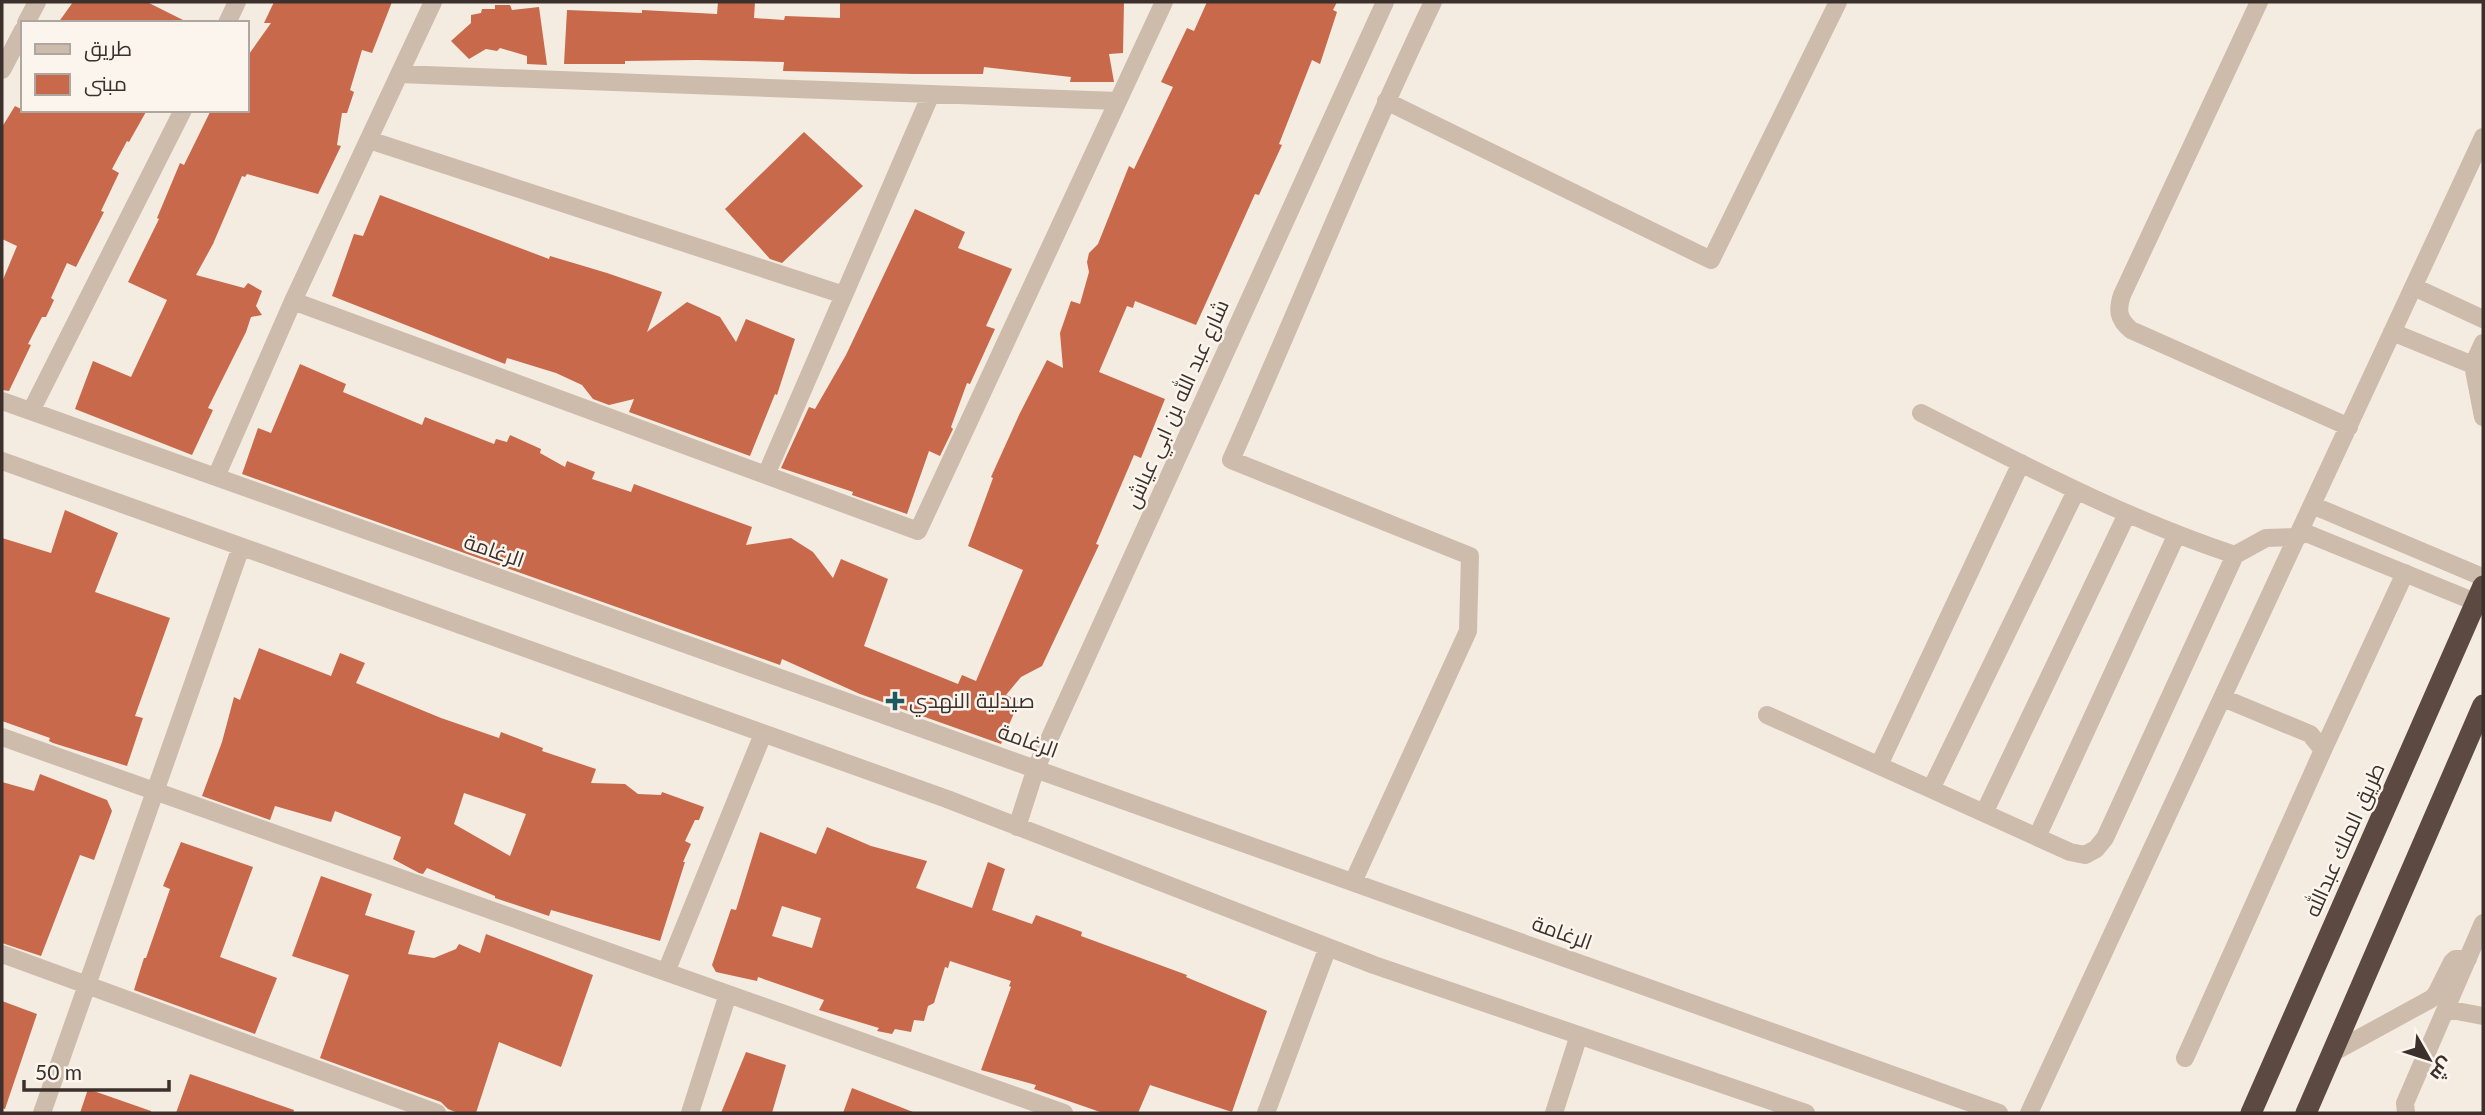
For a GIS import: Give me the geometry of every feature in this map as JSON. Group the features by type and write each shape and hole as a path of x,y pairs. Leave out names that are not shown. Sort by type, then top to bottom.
{"highway":[{"name":"طريق الملك عبدالله","path":"2251,1113 2467,622 2480,582"},
{"path":"2306,1113 2483,705"}],"street":[{"path":"27,21 37,2"},
{"path":"228,21 237,2"},
{"path":"216,477 293,301 433,2"},
{"path":"293,301 918,531 1164,2"},
{"name":"شارع عبد الله بن ابي عياش","path":"1017,827 1036,768 1385,2"},
{"path":"1353,883 1468,631 1470,556 1231,460 1306,293 1386,101 1433,2"},
{"path":"1386,101 1712,260 1838,2"},
{"path":"2259,2 2122,295 2118,306 2119,313 2122,323 2131,330 2348,427"},
{"path":"2,70 21,34"},
{"path":"399,74 1118,101"},
{"path":"766,475 931,94"},
{"path":"32,411 182,112"},
{"path":"2029,1113 2483,137"},
{"path":"369,140 844,295"},
{"path":"2414,286 2483,319"},
{"path":"2392,332 2473,365"},
{"path":"2483,343 2473,365 2483,417"},
{"name":"الرغامة","path":"2,401 1999,1113"},
{"path":"1921,413 2076,491 2176,536 2235,555"},
{"path":"2,461 1017,827 1328,947 1806,1113"},
{"path":"1879,765 2021,463"},
{"path":"1931,789 2076,491"},
{"path":"2312,505 2480,582"},
{"path":"1984,813 2127,513"},
{"path":"1768,715 2070,852 2085,855 2096,849 2105,838 2235,555 2266,538 2299,534 2405,573 2480,582"},
{"path":"2037,837 2176,536"},
{"path":"42,1113 241,547"},
{"path":"2185,1058 2405,573"},
{"path":"2223,698 2310,734 2323,750"},
{"path":"666,972 763,734"},
{"path":"2,737 1064,1113"},
{"path":"2406,1113 2405,1103 2483,923"},
{"path":"1266,1113 1328,947"},
{"path":"2,954 437,1113"},
{"path":"2332,1053 2431,999 2452,961 2468,959"},
{"path":"690,1113 728,994"},
{"path":"2446,1009 2483,1016"},
{"path":"1555,1113 1579,1035"}],"building":[{"path":"73,2 147,2 185,21 59,21"},
{"path":"274,2 392,2 372,53 362,50 350,90 354,92 347,113 342,113 337,145 341,146 318,194 247,174 242,176 213,244 196,275 244,288 248,283 262,291 256,306 262,315 251,317 208,408 213,410 192,455 75,409 93,361 131,377 167,300 128,282 159,219 157,218 180,163 184,165 210,112 248,112 248,56 271,23 264,23"},
{"path":"718,2 755,2 754,18 784,20 785,16 840,18 840,2 1124,2 1123,53 1109,54 1114,82 1070,82 1071,77 984,67 983,74 914,74 783,71 784,62 697,60 564,64 567,10 717,14"},
{"path":"1207,2 1337,2 1333,10 1337,12 1320,64 1312,60 1279,144 1282,145 1259,195 1255,194 1196,325 1135,301 1133,308 1127,306 1099,372 1165,399 1141,458 1134,455 1096,544 1099,545 1042,666 1021,677 1006,695 1019,701 1001,744 860,694 782,659 780,665 242,474 258,428 271,433 300,364 346,384 343,392 422,425 425,417 494,444 496,439 507,442 510,435 541,449 540,453 565,467 567,461 595,472 592,479 631,492 634,484 752,527 746,545 791,538 813,552 833,578 841,559 888,579 864,646 958,684 962,675 976,681 1023,570 968,546 993,478 991,477 1047,360 1063,368 1060,333 1071,301 1080,304 1089,272 1089,253 1098,244 1129,166 1134,169 1173,87 1161,82 1187,28 1194,31"},
{"path":"495,5 510,5 512,10 539,7 547,65 527,64 527,56 500,48 497,51 486,49 469,59 451,41 471,23 471,15 481,13 482,9 495,9"},
{"path":"15,106 21,109 21,112 146,112 112,169 119,173 101,211 104,212 76,267 67,263 51,298 54,300 28,344 31,345 9,391 2,390 2,282 17,246 2,239 2,127"},
{"path":"804,132 863,186 782,263 770,259 725,209"},
{"path":"380,195 549,259 550,256 662,292 647,332 687,302 720,317 736,342 746,319 795,339 777,395 775,394 750,456 629,412 634,399 609,405 593,399 582,385 556,373 507,358 505,364 332,296 354,234 363,236"},
{"path":"915,209 965,232 958,248 1012,269 986,326 995,329 970,384 967,383 951,427 953,429 940,456 929,451 907,514 852,495 853,492 781,468 809,407 815,409 846,355"},
{"path":"65,510 118,533 95,592 170,618 135,716 143,718 127,766 53,743 49,741 50,738 2,721 2,538 51,553"},
{"path":"259,648 331,676 340,653 365,663 356,683 441,718 499,738 501,732 543,748 542,751 596,769 591,783 625,784 638,794 661,795 662,792 704,807 685,841 691,844 683,862 660,941 551,910 549,916 495,898 427,868 423,874 419,873 393,859 401,837 335,811 331,822 275,806 270,820 202,796 222,742 234,697 240,700","holes":["464,793 526,814 510,856 454,824"]},
{"path":"40,774 107,800 112,811 94,860 80,855 41,956 2,943 2,782 34,791"},
{"path":"827,827 871,846 927,861 916,888 972,908 988,862 1005,869 992,910 1032,924 1036,915 1082,932 1081,936 1187,975 1186,977 1267,1011 1232,1112 1150,1085 1138,1113 1103,1113 1034,1089 1036,1085 981,1070 1011,981 950,961 948,968 945,967 934,1003 928,1006 924,1021 914,1020 911,1032 895,1029 892,1034 819,1010 824,1000 758,977 757,981 716,972 712,965 731,909 736,910 760,832 816,854","holes":["782,906 821,918 812,948 772,936"]},
{"path":"181,842 253,867 220,957 277,978 255,1034 134,990 170,889 163,886"},
{"path":"321,876 372,894 365,915 415,931 408,954 434,958 456,949 459,944 480,953 486,934 593,975 561,1067 499,1042 476,1113 458,1113 441,1102 320,1058 349,975 292,956"},
{"path":"2,1001 37,1014 5,1109 2,1108"},
{"path":"746,1052 786,1065 772,1113 721,1113"},
{"path":"190,1074 294,1110 293,1113 176,1113"},
{"path":"852,1088 913,1112 843,1113"},
{"path":"88,1089 151,1111 151,1113 80,1113"}],"place":[{"name":"صيدلية النهدي","path":"895,701"}]}
